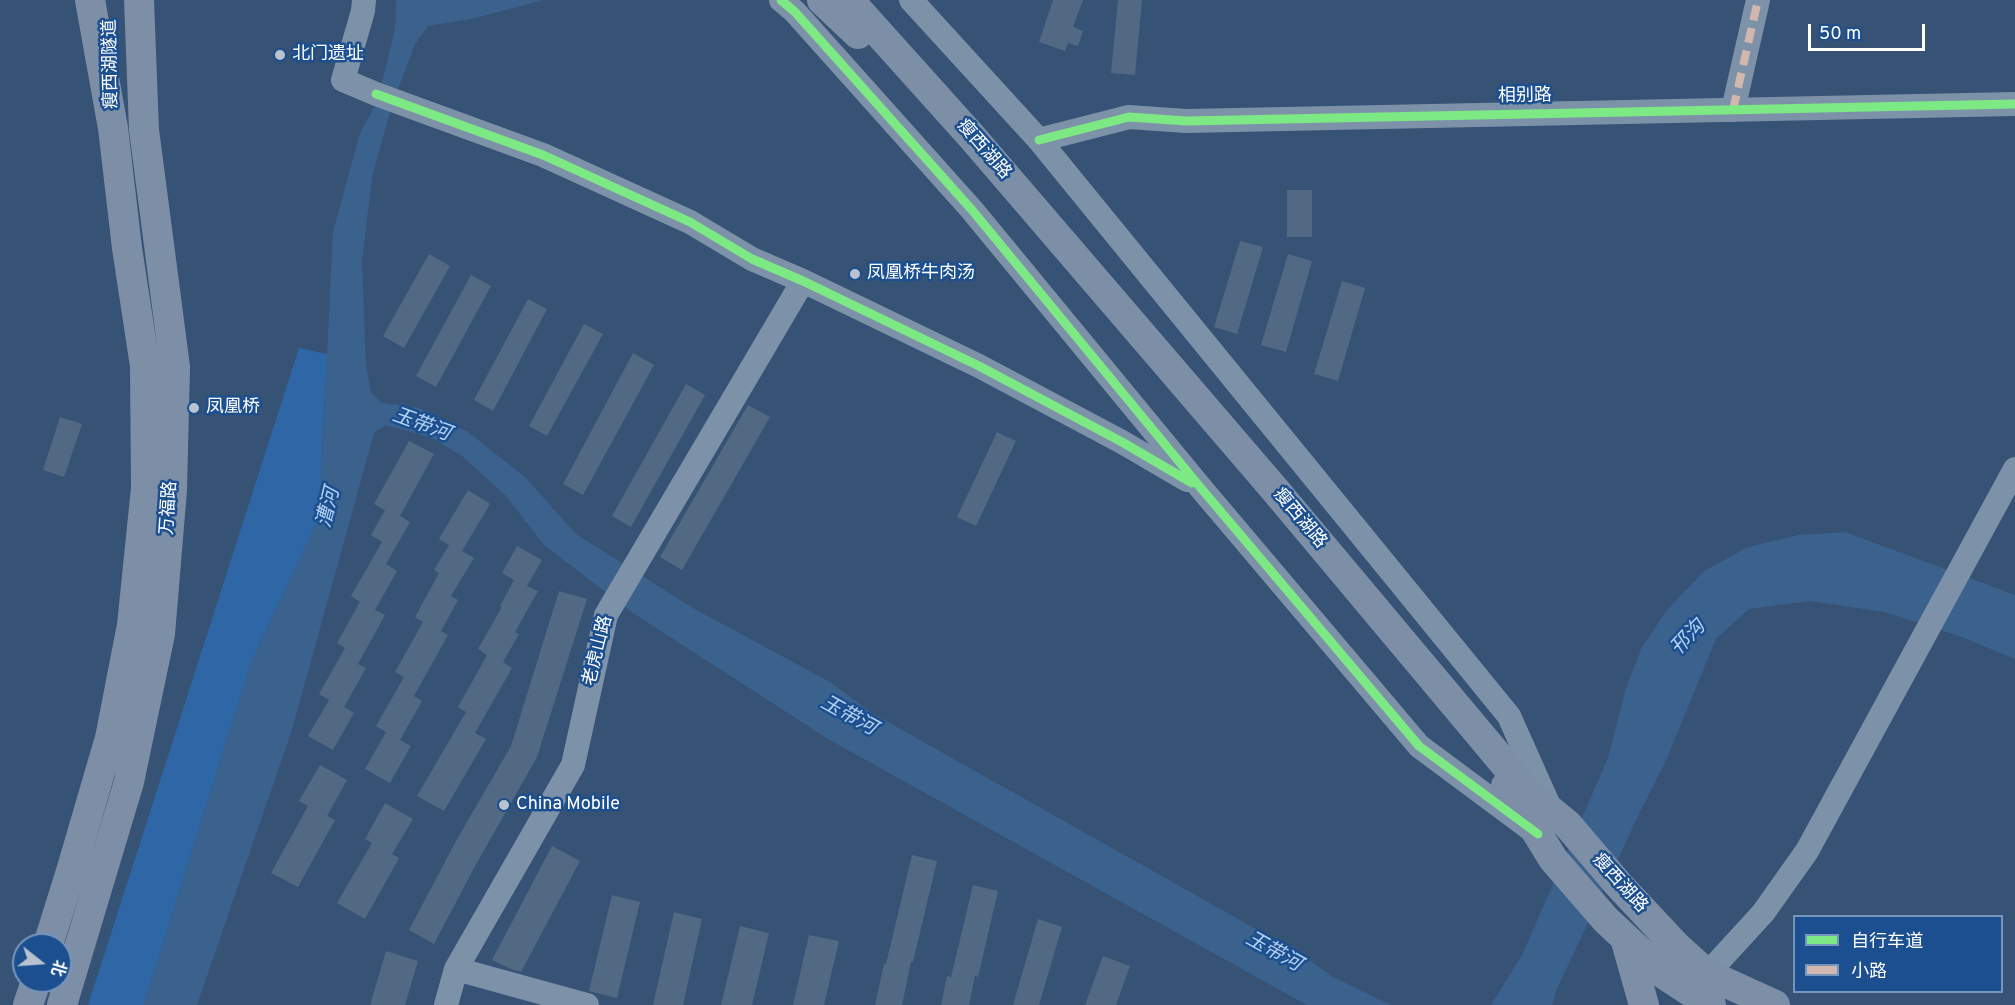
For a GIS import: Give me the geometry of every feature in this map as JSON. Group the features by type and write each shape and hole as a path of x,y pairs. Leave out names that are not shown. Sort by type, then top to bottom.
{"main road":[{"name":"万福路","path":"52,933 110,738 132,626 146,488 145,366 127,248 114,128 90,0"},
{"name":"瘦西湖隧道","path":"111,0 114,128"},
{"name":"万福路","path":"62,1005 129,782 160,634 172,490 175,368 144,130 139,0"},
{"name":"瘦西湖路","path":"822,0 857,34 967,154 1254,487 1517,800 1552,832 1618,884 1677,947 1700,997"},
{"name":"瘦西湖路","path":"849,0 974,138 1284,501 1529,793 1615,929 1665,975 1700,997 1775,1005"},
{"path":"1615,929 1644,1005"}],"street":[{"path":"364,0 363,11 343,80 543,155 690,222 752,259 803,281 979,366 1122,442 1200,487"},
{"path":"781,0 795,12 972,210 1200,487 1419,746 1552,832"},
{"path":"912,0 1039,140 1509,716 1552,832"},
{"path":"1733,110 1758,0"},
{"name":"相别路","path":"1039,140 1129,117 1186,121 2015,104"},
{"name":"老虎山路","path":"446,1005 456,969 573,765 606,615 803,281"},
{"path":"1700,997 1807,852 2015,470"},
{"path":"456,969 587,1005"}],"shaded area":[{"path":"299,348 327,354 319,518 251,663 144,1005 88,1005"}],"water":[{"path":"396,0 544,0 471,19 428,26 415,44 391,108 372,177 362,262 366,365 371,392 382,403 419,408 468,432 525,477 576,534 693,608 830,682 872,713 1304,956 1331,976 1391,1005 1307,1005 828,739 633,613 544,545 505,495 462,456 432,438 386,425 374,433 292,730 197,1005 144,1005 251,663 319,518 333,232 360,133 377,102 395,29"},
{"name":"邗沟","path":"1845,532 2015,595 2015,659 1959,636 1884,612 1810,601 1749,609 1716,639 1665,763 1556,991 1552,1005 1491,1005 1522,955 1608,758 1626,688 1641,649 1666,611 1704,571 1748,547 1798,535"}],"building":[{"path":"1053,0 1083,0 1073,27 1083,31 1078,46 1068,43 1065,51 1039,42"},
{"path":"1118,0 1142,0 1135,75 1111,73"},
{"path":"1287,190 1312,190 1312,237 1287,237"},
{"path":"1240,241 1263,247 1237,334 1214,327"},
{"path":"429,254 450,266 404,348 383,336"},
{"path":"1288,254 1312,261 1286,352 1261,345"},
{"path":"471,275 491,286 436,387 416,376"},
{"path":"1342,281 1365,288 1338,381 1314,374"},
{"path":"528,299 547,309 493,411 474,400"},
{"path":"584,324 603,334 547,436 529,426"},
{"path":"633,353 654,365 583,495 563,484"},
{"path":"686,384 705,395 631,527 612,516"},
{"path":"748,405 770,417 682,570 660,557"},
{"path":"60,417 82,424 64,477 43,470"},
{"path":"997,432 1016,441 976,526 957,517"},
{"path":"409,441 434,454 400,516 410,522 386,564 397,571 375,610 385,615 358,664 366,668 344,707 354,713 333,750 308,736 329,700 319,694 345,648 337,643 360,602 351,596 382,542 371,535 385,510 374,504"},
{"path":"468,490 490,504 462,551 474,558 451,596 458,600 441,631 448,635 414,696 422,701 400,740 411,746 390,783 365,769 386,732 376,726 404,677 395,672 423,622 415,617 439,573 434,570 449,545 439,539"},
{"path":"517,546 542,560 527,586 538,591 515,632 519,634 503,662 512,668 475,733 486,739 444,811 417,796 466,712 458,707 487,655 478,649 502,607 500,606 514,580 502,573"},
{"path":"559,591 587,599 537,757 434,944 409,930 456,841 511,746"},
{"path":"320,765 347,780 327,816 335,820 298,887 271,873 308,806 299,801"},
{"path":"385,803 413,819 392,854 399,858 365,919 337,903 372,843 365,839"},
{"path":"552,846 580,861 521,972 492,960"},
{"path":"912,855 937,861 913,962 911,962 902,1005 875,1005 884,964 886,964"},
{"path":"973,885 998,891 978,977 975,976 969,1005 941,1005 947,976 951,977"},
{"path":"612,895 640,902 617,998 589,991"},
{"path":"674,912 702,919 683,1005 653,1005"},
{"path":"1038,919 1062,927 1039,1005 1013,1005"},
{"path":"740,926 769,933 752,1005 721,1005"},
{"path":"809,935 839,941 824,1005 793,1005"},
{"path":"386,951 418,961 405,1005 370,1005"},
{"path":"1103,956 1130,966 1116,1005 1085,1005"}],"marked path":[{"path":"1733,110 1758,0"}],"cycle path":[{"path":"781,0 795,12 972,210 1200,487 1419,746 1538,834"},
{"path":"376,94 543,155 690,222 752,259 803,281 979,366 1122,442 1192,483"},
{"path":"1039,140 1129,117 1186,121 2015,104"}],"place":[{"name":"北门遗址","path":"280,55"},
{"name":"凤凰桥牛肉汤","path":"855,274"},
{"name":"凤凰桥","path":"194,408"},
{"name":"China Mobile","path":"504,805"}],"water label":[{"name":"玉带河","path":"421,426"},
{"name":"漕河","path":"330,508"},
{"name":"玉带河","path":"848,717"},
{"name":"玉带河","path":"1273,953"}]}
